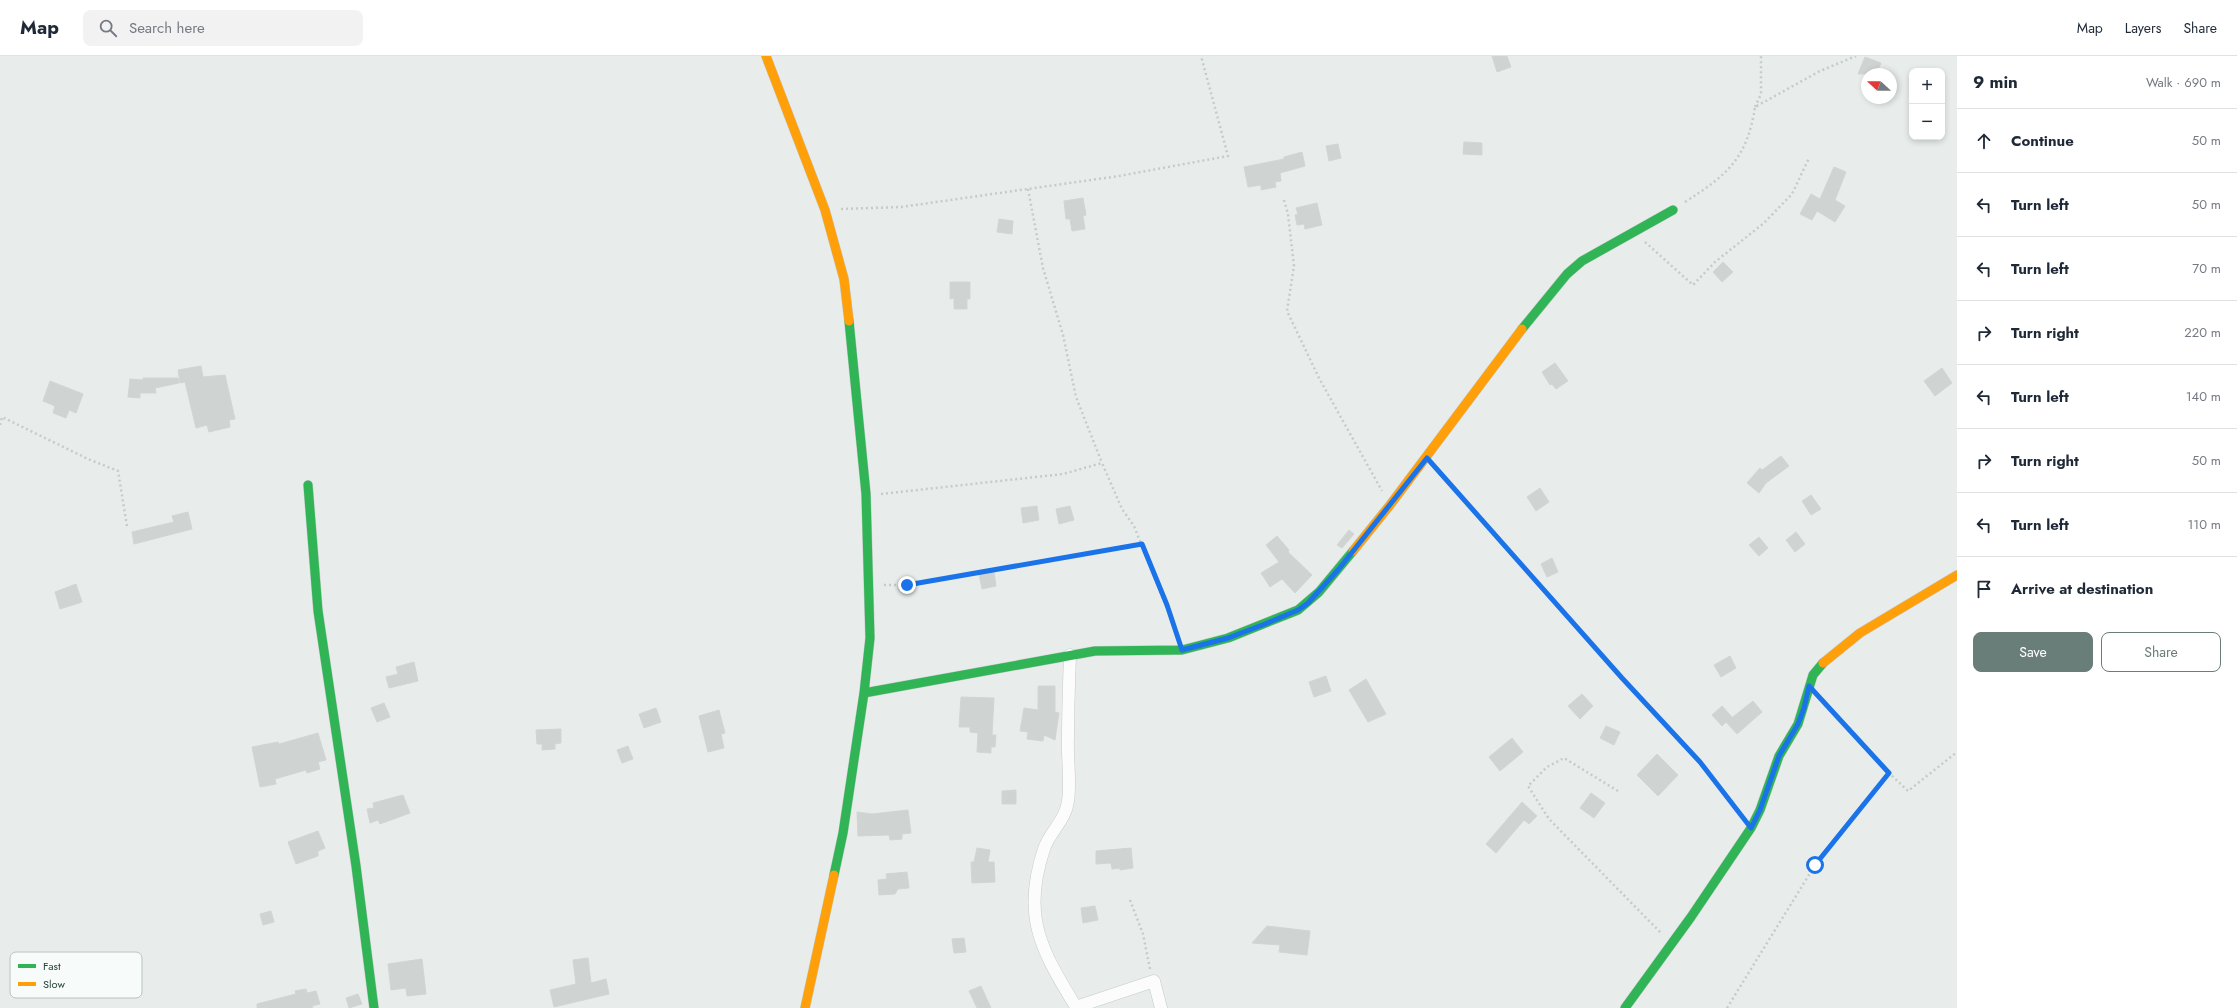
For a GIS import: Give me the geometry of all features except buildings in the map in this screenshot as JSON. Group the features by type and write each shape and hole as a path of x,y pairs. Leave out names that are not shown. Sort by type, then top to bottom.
{"street":[{"path":"766,56 825,210 844,279 850,319 866,494 870,638 864,694 843,833 806,1004 816,1008"},
{"path":"864,694 1070,655 1118,649 1165,652 1182,650 1228,638 1298,610 1319,592 1390,505 1427,458 1524,327 1567,274 1582,261 1673,210"},
{"path":"308,485 310,528 324,647 360,892 374,1008"},
{"path":"1625,1008 1691,917 1751,828 1760,810 1779,756 1798,724 1813,675 1822,663 1836,650 1860,633 1957,575"},
{"path":"1070,655 1068,801 1063,818 1044,847 1038,870 1034,906 1040,941 1076,1008 1154,981 1161,1008"}],"path":[{"path":"825,210 901,207 1119,176 1228,156 1201,56"},
{"path":"1673,210 1716,183 1737,162 1752,129 1755,108 1761,94 1761,56"},
{"path":"1755,108 1820,71 1856,56"},
{"path":"1634,232 1693,285 1716,262 1764,223 1792,194 1809,158"},
{"path":"1028,189 1043,268 1063,335 1076,397 1122,509 1134,526 1142,544 1167,605 1182,650"},
{"path":"1284,200 1288,214 1294,266 1287,311 1319,378 1390,505"},
{"path":"0,425 2,417 88,459 118,471 127,526"},
{"path":"1427,458 1622,678 1700,762 1751,828"},
{"path":"866,494 913,491 1035,478 1063,474 1102,463"},
{"path":"869,585 907,585 1142,544"},
{"path":"1809,686 1889,773 1908,791 1957,752"},
{"path":"1618,791 1564,758 1547,767 1528,786 1549,819 1671,943"},
{"path":"1726,1008 1815,865 1889,773"},
{"path":"1130,900 1143,934 1154,981"}],"traffic: fast":[{"path":"1522,329 1567,274 1582,261 1673,210"},
{"path":"834,875 843,833 864,693 870,638 866,494 849,321"},
{"path":"308,485 318,611 356,866 374,1008"},
{"path":"864,693 1095,651 1182,650 1228,638 1298,610 1319,592 1353,551"},
{"path":"1625,1008 1691,917 1751,828 1760,810 1779,756 1798,724 1813,675 1823,663"}],"traffic: slow":[{"path":"766,56 825,210 844,279 849,321"},
{"path":"1353,551 1390,505 1522,329"},
{"path":"1823,663 1860,633 1957,575"},
{"path":"805,1008 834,875"}],"route":[{"path":"907,585 1142,544 1167,605 1182,650 1228,638 1298,610 1308,603 1338,570 1427,458 1622,678 1700,762 1751,828 1760,810 1779,756 1798,724 1804,708 1809,686 1889,773 1815,865"}]}
